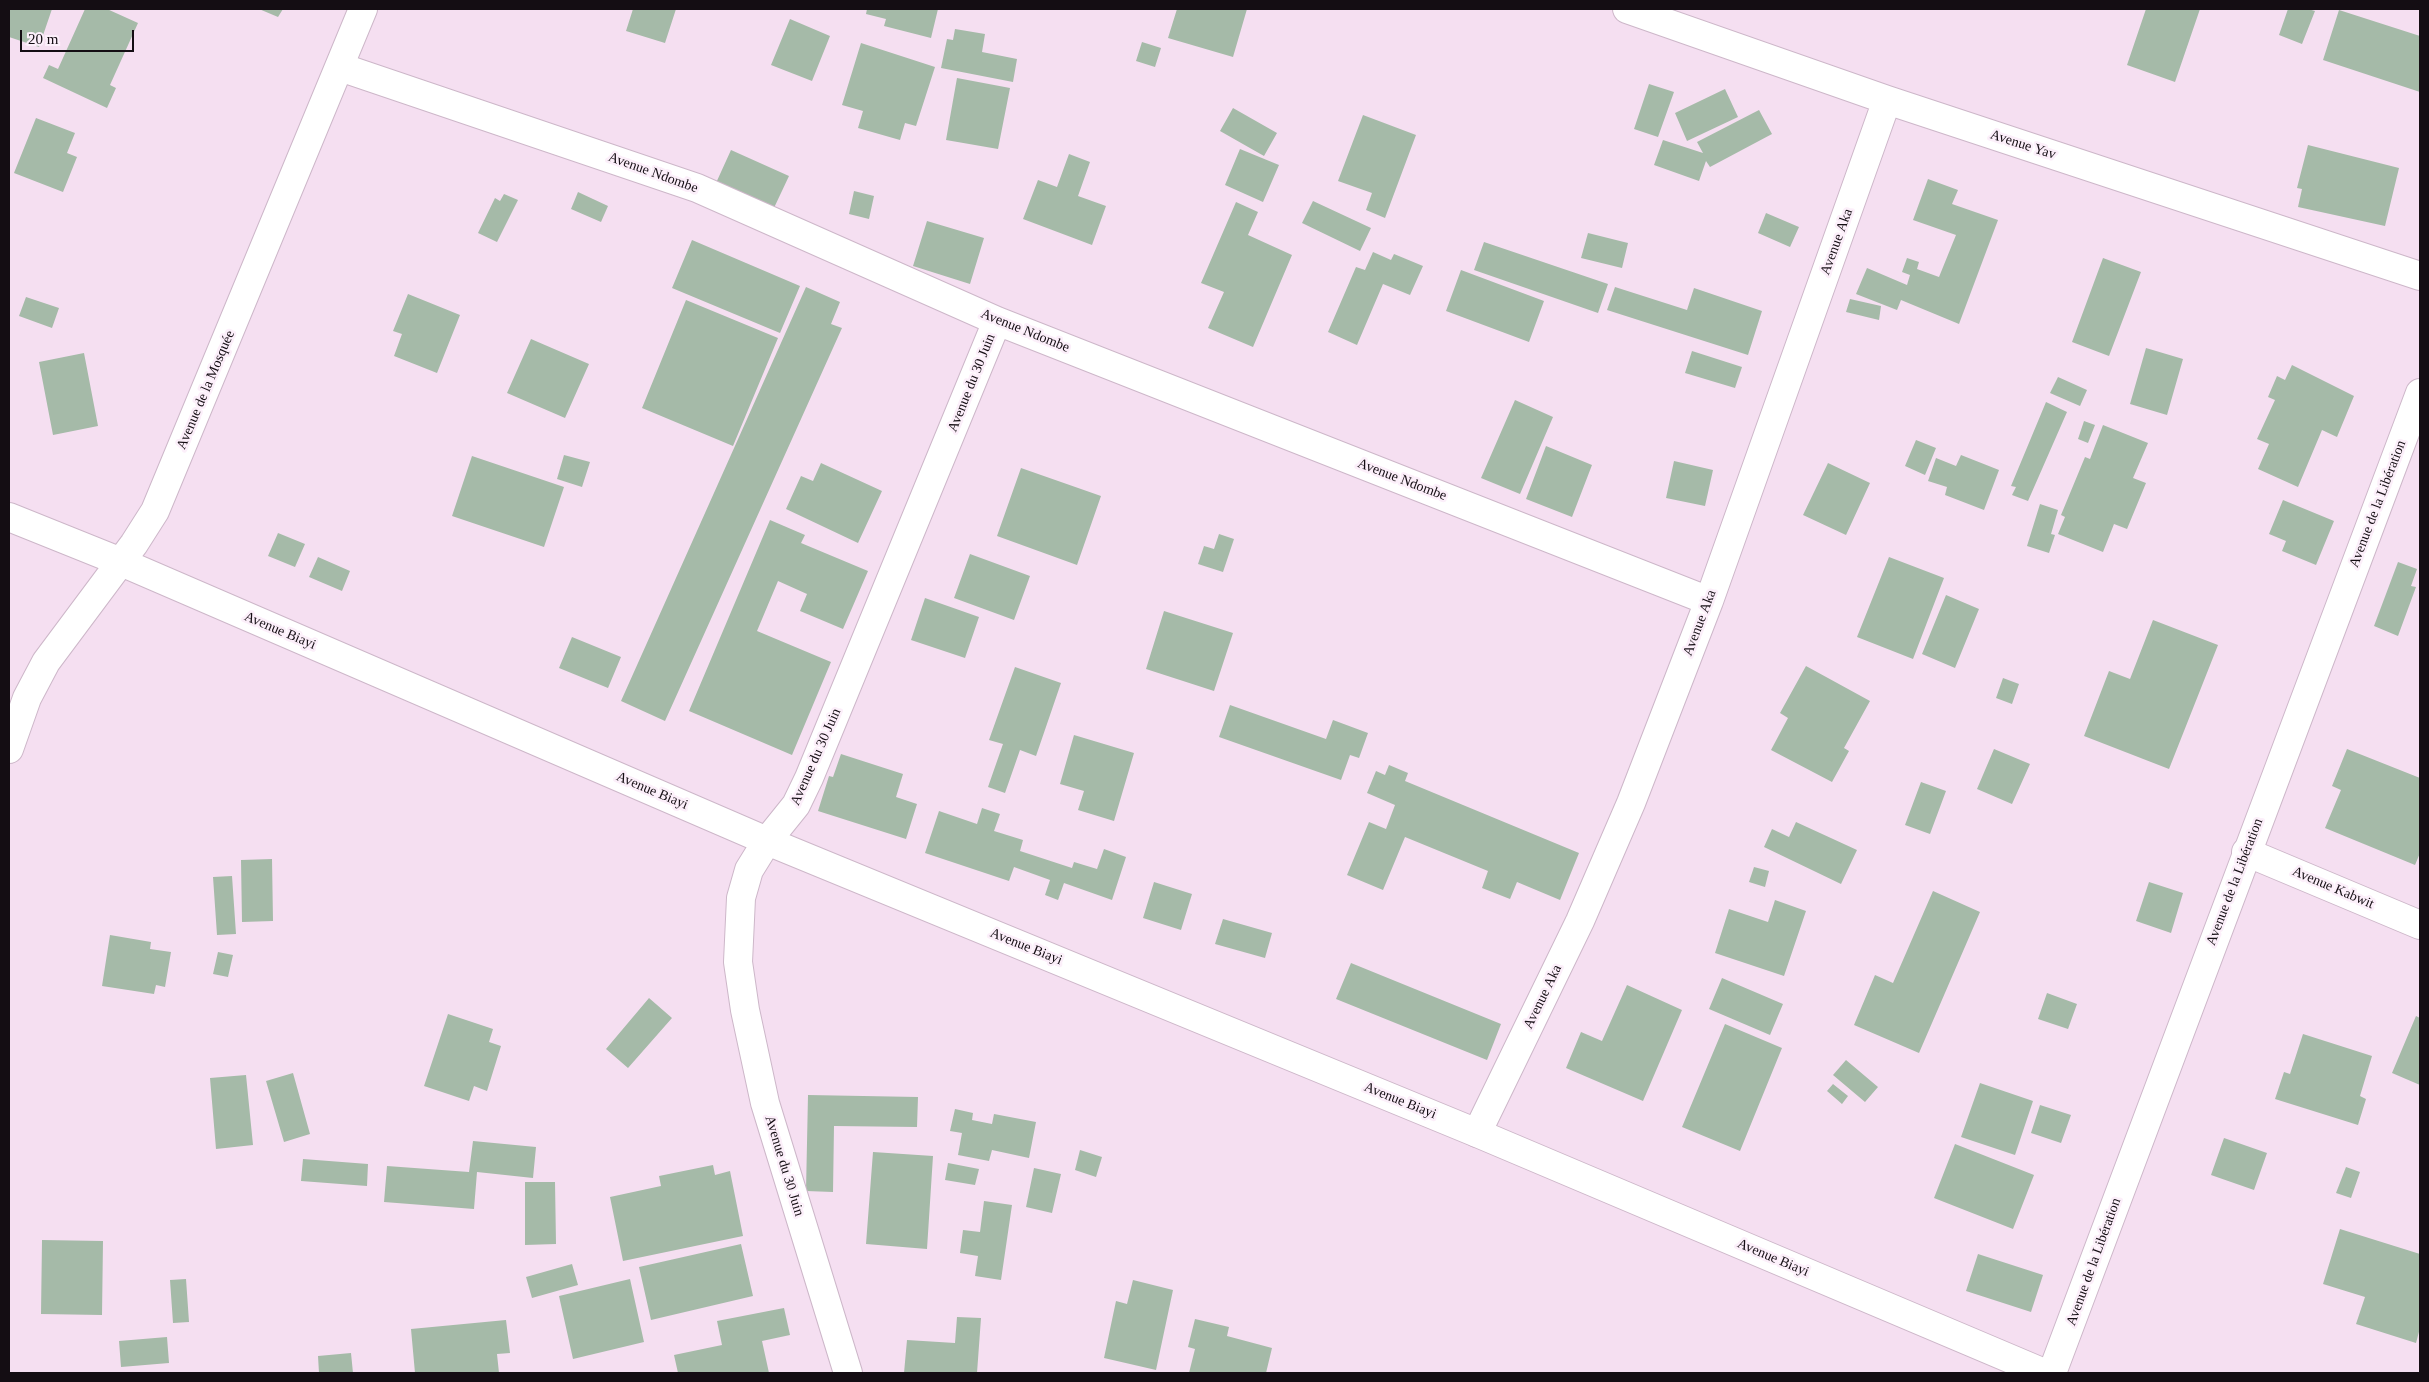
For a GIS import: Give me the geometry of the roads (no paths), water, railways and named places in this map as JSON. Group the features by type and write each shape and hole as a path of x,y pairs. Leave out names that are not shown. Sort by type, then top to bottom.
{"street":[{"name":"Avenue de la Mosquée","path":"9,749 27,698 46,662 121,562 155,511 363,9"},
{"name":"Avenue Yav","path":"1627,9 1888,100 2420,276"},
{"name":"Avenue Ndombe","path":"340,68 697,188 997,321 1709,601"},
{"name":"Avenue Aka","path":"1477,1133 1588,903 1631,803 1709,601 1888,100"},
{"name":"Avenue du 30 Juin","path":"848,1373 765,1103 745,1010 738,962 741,898 750,870 767,841 796,805 809,778 997,321"},
{"name":"Avenue de la Libération","path":"2052,1373 2246,852 2420,393"},
{"name":"Avenue Biayi","path":"9,517 121,562 767,841 1477,1133 2044,1373"},
{"name":"Avenue Kabwit","path":"2246,852 2420,925"}]}
